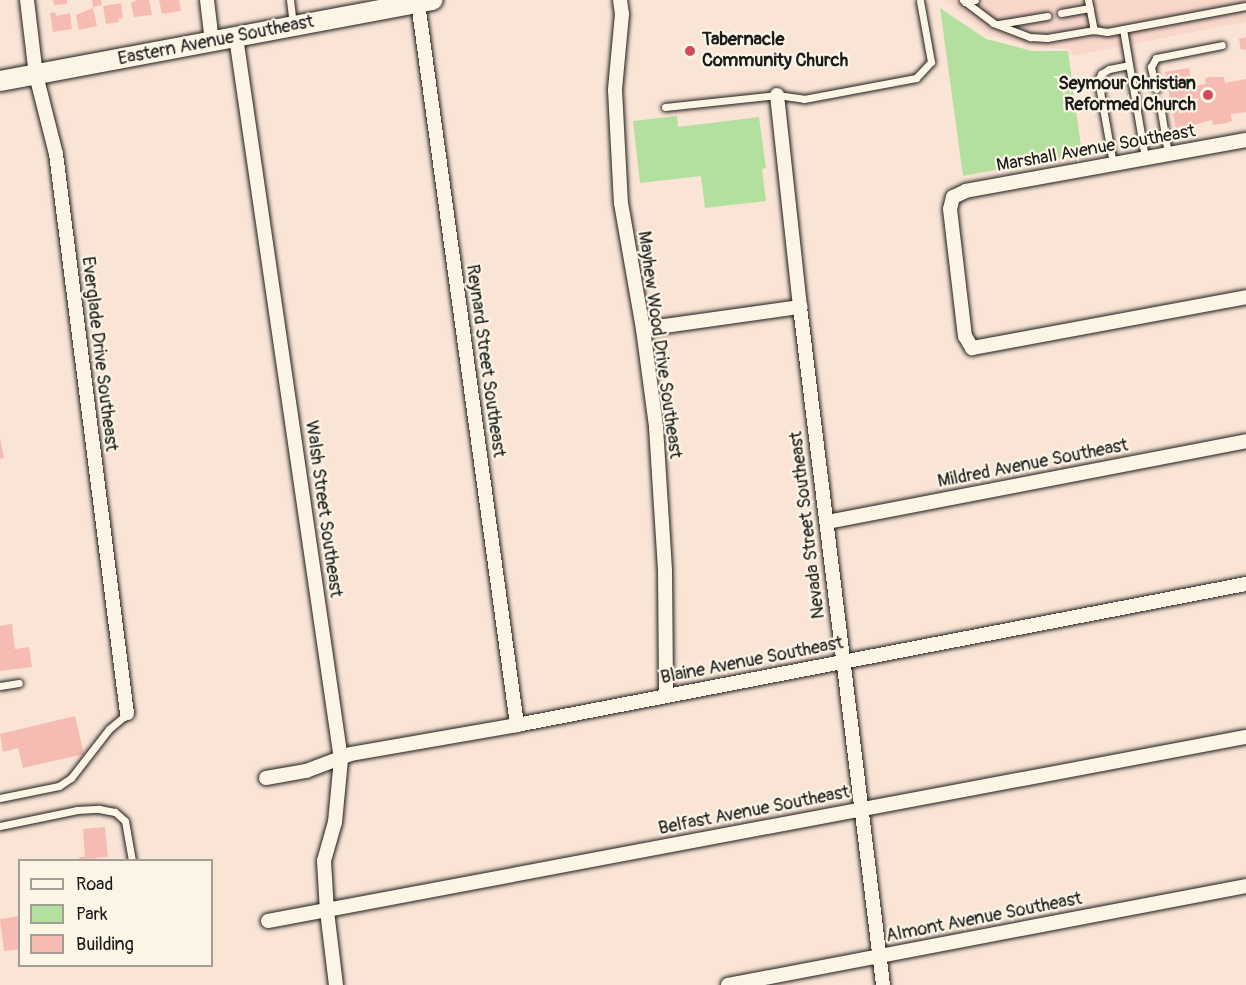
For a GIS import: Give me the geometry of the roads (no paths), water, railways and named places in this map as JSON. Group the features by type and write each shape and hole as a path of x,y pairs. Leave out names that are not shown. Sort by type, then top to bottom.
{"main road":[{"name":"Eastern Avenue Southeast","path":"0,81 294,26 389,4 425,1"}],"street":[{"name":"Everglade Drive Southeast","path":"27,0 36,75 56,154 127,714"},
{"path":"207,0 212,42"},
{"name":"Mayhew Wood Drive Southeast","path":"620,0 622,14 615,90 621,203 643,329 656,428 665,572 666,696"},
{"name":"Reynard Street Southeast","path":"425,1 517,725"},
{"name":"Walsh Street Southeast","path":"236,37 341,759 335,822 324,861 327,911 336,985"},
{"name":"Nevada Street Southeast","path":"777,95 800,307 883,985"},
{"name":"Marshall Avenue Southeast","path":"1246,140 966,191 953,197 950,209 965,336 972,348 1246,297"},
{"path":"643,329 800,307"},
{"name":"Mildred Avenue Southeast","path":"827,522 1246,441"},
{"name":"Blaine Avenue Southeast","path":"266,778 306,771 351,754 517,725 1246,584"},
{"name":"Belfast Avenue Southeast","path":"268,921 1246,737"},
{"name":"Almont Avenue Southeast","path":"728,985 1246,886"}],"lane":[{"path":"291,0 294,26"},
{"path":"964,1 975,0"},
{"path":"665,107 777,95 804,99 916,78 931,62 920,1"},
{"path":"964,1 993,23 1030,37 1047,38 1094,30 1107,32 1246,6"},
{"path":"1061,13 1089,4 1094,30"},
{"path":"999,24 1047,16"},
{"path":"1123,29 1145,158"},
{"path":"1156,89 1151,68 1156,58 1222,45"},
{"path":"1113,164 1098,80 1109,69 1129,65"},
{"path":"1160,105 1168,154"},
{"path":"0,686 19,683"},
{"path":"0,798 60,786 71,778 109,729 127,714"},
{"path":"0,826 76,810 99,809 115,812 125,820 132,859"}],"place":[{"name":"Tabernacle Community Church","path":"690,51"},
{"name":"Seymour Christian Reformed Church","path":"1208,95"}]}
